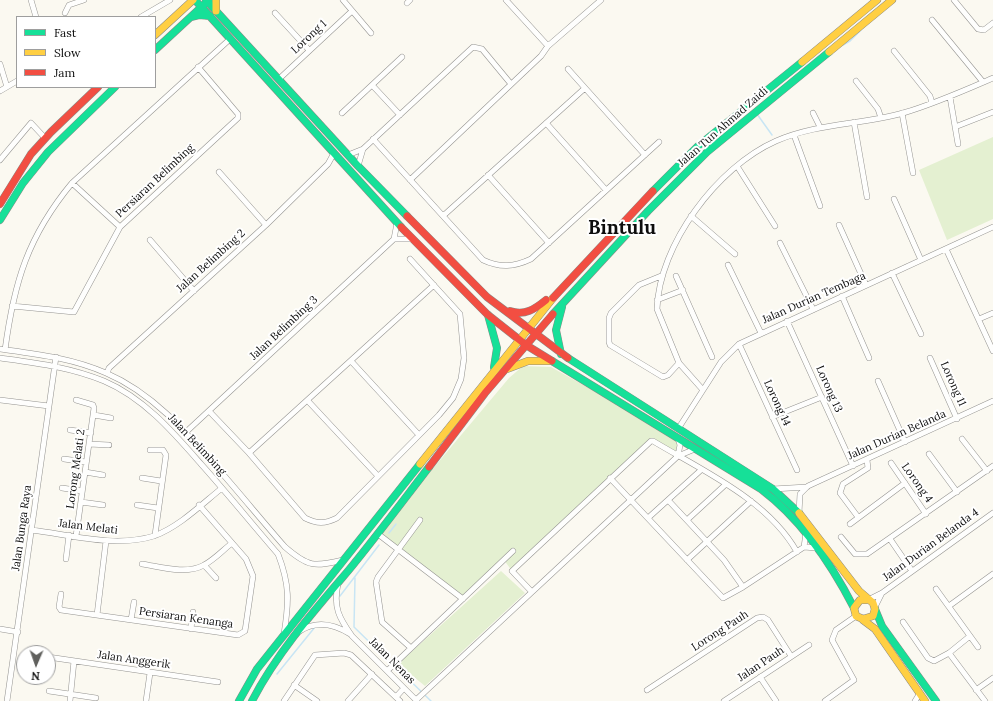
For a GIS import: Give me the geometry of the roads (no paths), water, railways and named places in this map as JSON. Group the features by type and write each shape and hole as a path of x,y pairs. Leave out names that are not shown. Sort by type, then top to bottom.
{"main road":[{"path":"156,34 194,0 397,223 488,315 518,340 559,366"},
{"path":"216,0 216,11"},
{"name":"Jalan Tun Ahmad Zaidi","path":"252,701 266,674 296,634 378,534 502,372 564,301 648,211 707,152 892,0"},
{"path":"156,49 207,1 358,166 487,297 561,354 773,489 800,513 818,534 867,600 875,608 882,626 936,701"},
{"name":"Jalan Tun Ahmad Zaidi","path":"560,289 641,203 698,146 875,1"},
{"path":"190,18 199,15 210,16"},
{"path":"0,204 31,154 97,88"},
{"path":"0,220 18,191 39,162 64,134 114,88"},
{"path":"500,307 516,314 528,312 537,308 560,289"},
{"path":"239,701 257,669 493,371 560,289"},
{"path":"561,354 555,339 555,327 564,301"},
{"path":"488,315 493,330 496,350 496,364 493,371"},
{"path":"502,372 521,362 536,359 549,360 760,489 786,509 806,533 848,595 855,612 875,629 925,701"},
{"path":"855,612 860,600 867,600"},
{"path":"863,620 871,618 875,608"}],"street":[{"path":"31,0 36,16"},
{"path":"65,13 69,5 84,0"},
{"path":"143,16 170,0"},
{"path":"343,0 371,32"},
{"path":"506,0 548,46"},
{"path":"410,180 542,56 548,46 601,0"},
{"path":"954,0 978,29 984,30 993,23"},
{"name":"Lorong 1","path":"279,79 352,10"},
{"path":"275,13 309,50"},
{"path":"932,20 983,82"},
{"name":"Jalan Belimbing","path":"230,39 72,183 55,204 28,251 18,278 2,349 56,357 107,373 151,399 186,432 285,547 302,561 312,564 324,565 343,560"},
{"path":"348,155 363,149 473,47 482,49 511,84"},
{"path":"894,51 930,96 932,103"},
{"path":"342,113 402,57"},
{"path":"0,64 7,87"},
{"name":"Persiaran Belimbing","path":"12,306 74,312 120,227 238,118 238,114 198,68"},
{"path":"568,69 645,155"},
{"path":"703,390 679,363 657,309 657,300 661,276 679,234 691,216 720,183 737,166 762,149 794,134 820,127 881,118 902,113 950,97 993,78"},
{"path":"0,91 16,81"},
{"path":"856,81 878,109 881,118"},
{"path":"372,85 400,115"},
{"path":"443,216 585,88"},
{"path":"950,97 958,144"},
{"path":"955,127 993,112"},
{"path":"813,113 820,127"},
{"path":"902,113 913,173"},
{"path":"854,122 867,197"},
{"path":"0,160 31,123 46,138"},
{"path":"546,123 606,190"},
{"path":"794,134 820,206"},
{"path":"373,139 483,260 494,265 508,267 521,264 531,259 659,142"},
{"path":"358,166 363,149"},
{"name":"Jalan Belimbing 2","path":"107,373 109,368 266,225 328,164 334,153"},
{"path":"328,164 342,161"},
{"path":"737,166 775,226"},
{"path":"218,172 266,225"},
{"path":"488,175 549,242"},
{"path":"72,183 120,227"},
{"path":"894,200 921,260"},
{"path":"691,216 736,254"},
{"path":"397,223 394,239 413,239"},
{"path":"839,225 866,285"},
{"name":"Jalan Durian Tembaga","path":"678,429 721,362 739,344 812,309 993,227"},
{"name":"Jalan Belimbing 3","path":"186,432 394,239"},
{"path":"150,240 194,290"},
{"path":"780,243 812,309"},
{"path":"946,249 993,352"},
{"path":"209,411 250,453 305,518 315,523 326,523 337,518 419,435 453,398 461,379 464,358 460,314 410,259"},
{"path":"728,265 761,333"},
{"path":"892,273 921,334"},
{"path":"661,276 639,285 612,314 609,318 609,342 610,345 663,377 668,375 679,363"},
{"path":"676,276 712,357"},
{"path":"250,453 434,285"},
{"path":"657,300 683,290"},
{"path":"842,296 869,358"},
{"path":"979,319 993,313"},
{"name":"Lorong 13","path":"787,321 853,466"},
{"name":"Lorong 14","path":"739,344 797,470"},
{"name":"Jalan Bunga Raya","path":"7,701 56,357"},
{"name":"Jalan Belimbing","path":"0,358 55,366 80,372 105,382 142,405 165,424 278,554 288,587 284,635"},
{"name":"Lorong 11","path":"930,358 957,419"},
{"path":"351,361 419,435"},
{"path":"878,381 905,442"},
{"path":"772,417 822,397"},
{"path":"0,400 49,406"},
{"name":"Lorong Melati 2","path":"76,400 93,405 94,415 76,536"},
{"path":"308,401 378,476"},
{"name":"Jalan Durian Belanda","path":"773,489 808,486 957,419 993,401"},
{"path":"94,415 111,418"},
{"path":"70,430 91,433"},
{"path":"678,438 680,445 678,456"},
{"path":"962,439 987,471"},
{"path":"531,591 512,571 651,441 725,484 751,501 784,531 797,552"},
{"path":"90,444 109,445"},
{"path":"416,700 531,591 678,456 695,449"},
{"path":"150,450 165,452 155,535"},
{"path":"929,454 957,492"},
{"path":"64,459 86,462"},
{"path":"858,517 840,494 843,484 868,468 867,460"},
{"name":"Lorong 4","path":"891,463 926,514"},
{"path":"840,536 853,552 861,555 867,554 993,466"},
{"path":"648,518 700,470"},
{"path":"85,472 103,475"},
{"path":"142,478 161,480"},
{"path":"610,478 722,597 725,598 804,547 816,548"},
{"path":"687,520 725,484"},
{"path":"850,524 905,484"},
{"path":"800,513 800,494 808,486"},
{"path":"62,488 82,491"},
{"name":"Jalan Melati","path":"32,530 106,541 127,541 155,535 177,523 222,488"},
{"path":"668,500 729,566 743,587"},
{"path":"687,560 751,501"},
{"path":"81,502 103,504"},
{"path":"137,505 158,508"},
{"name":"Persiaran Kenanga","path":"61,594 59,607 61,610 238,635 245,632 253,576 246,559 199,505"},
{"name":"Jalan Durian Belanda 4","path":"867,600 882,593 993,513"},
{"path":"411,648 382,622 377,589 378,577 420,520"},
{"path":"804,547 806,533"},
{"path":"378,534 463,599"},
{"path":"66,559 68,535"},
{"path":"890,539 912,571"},
{"path":"97,615 106,541"},
{"path":"142,564 183,570 204,565 232,543"},
{"path":"387,671 513,551"},
{"path":"204,565 216,578"},
{"path":"949,606 991,575 993,582"},
{"name":"Jalan Nenas","path":"338,584 336,594 339,616 352,636"},
{"path":"936,589 978,647"},
{"path":"875,608 882,593"},
{"path":"132,620 134,602"},
{"path":"190,629 193,612"},
{"path":"825,701 853,682 854,678 832,640 836,630 855,612"},
{"name":"Lorong Pauh","path":"647,690 758,618 762,617 768,620 791,656"},
{"path":"903,622 931,660 937,661 950,653 970,636"},
{"name":"Jalan Nenas","path":"296,634 307,626 324,624 339,627 352,636 416,700"},
{"path":"0,629 18,632"},
{"name":"Jalan Pauh","path":"724,701 809,645"},
{"path":"284,701 315,655 320,654 348,653 398,699 404,688"},
{"path":"950,653 985,701"},
{"name":"Jalan Anggerik","path":"56,659 218,682"},
{"path":"70,701 74,662"},
{"path":"146,701 150,673"},
{"path":"348,701 372,674"},
{"path":"760,677 776,701"},
{"path":"976,690 993,678"},
{"path":"294,685 317,701"},
{"path":"49,691 96,698"},
{"path":"915,701 920,693"}],"waterway":[{"path":"843,45 850,41 861,30"},
{"path":"757,114 772,135"},
{"path":"389,533 396,524"},
{"path":"340,596 379,545"},
{"path":"355,578 354,627 392,664"},
{"path":"277,674 315,627"},
{"path":"395,666 431,701"}],"district":[{"name":"Bintulu","path":"622,229"}]}
